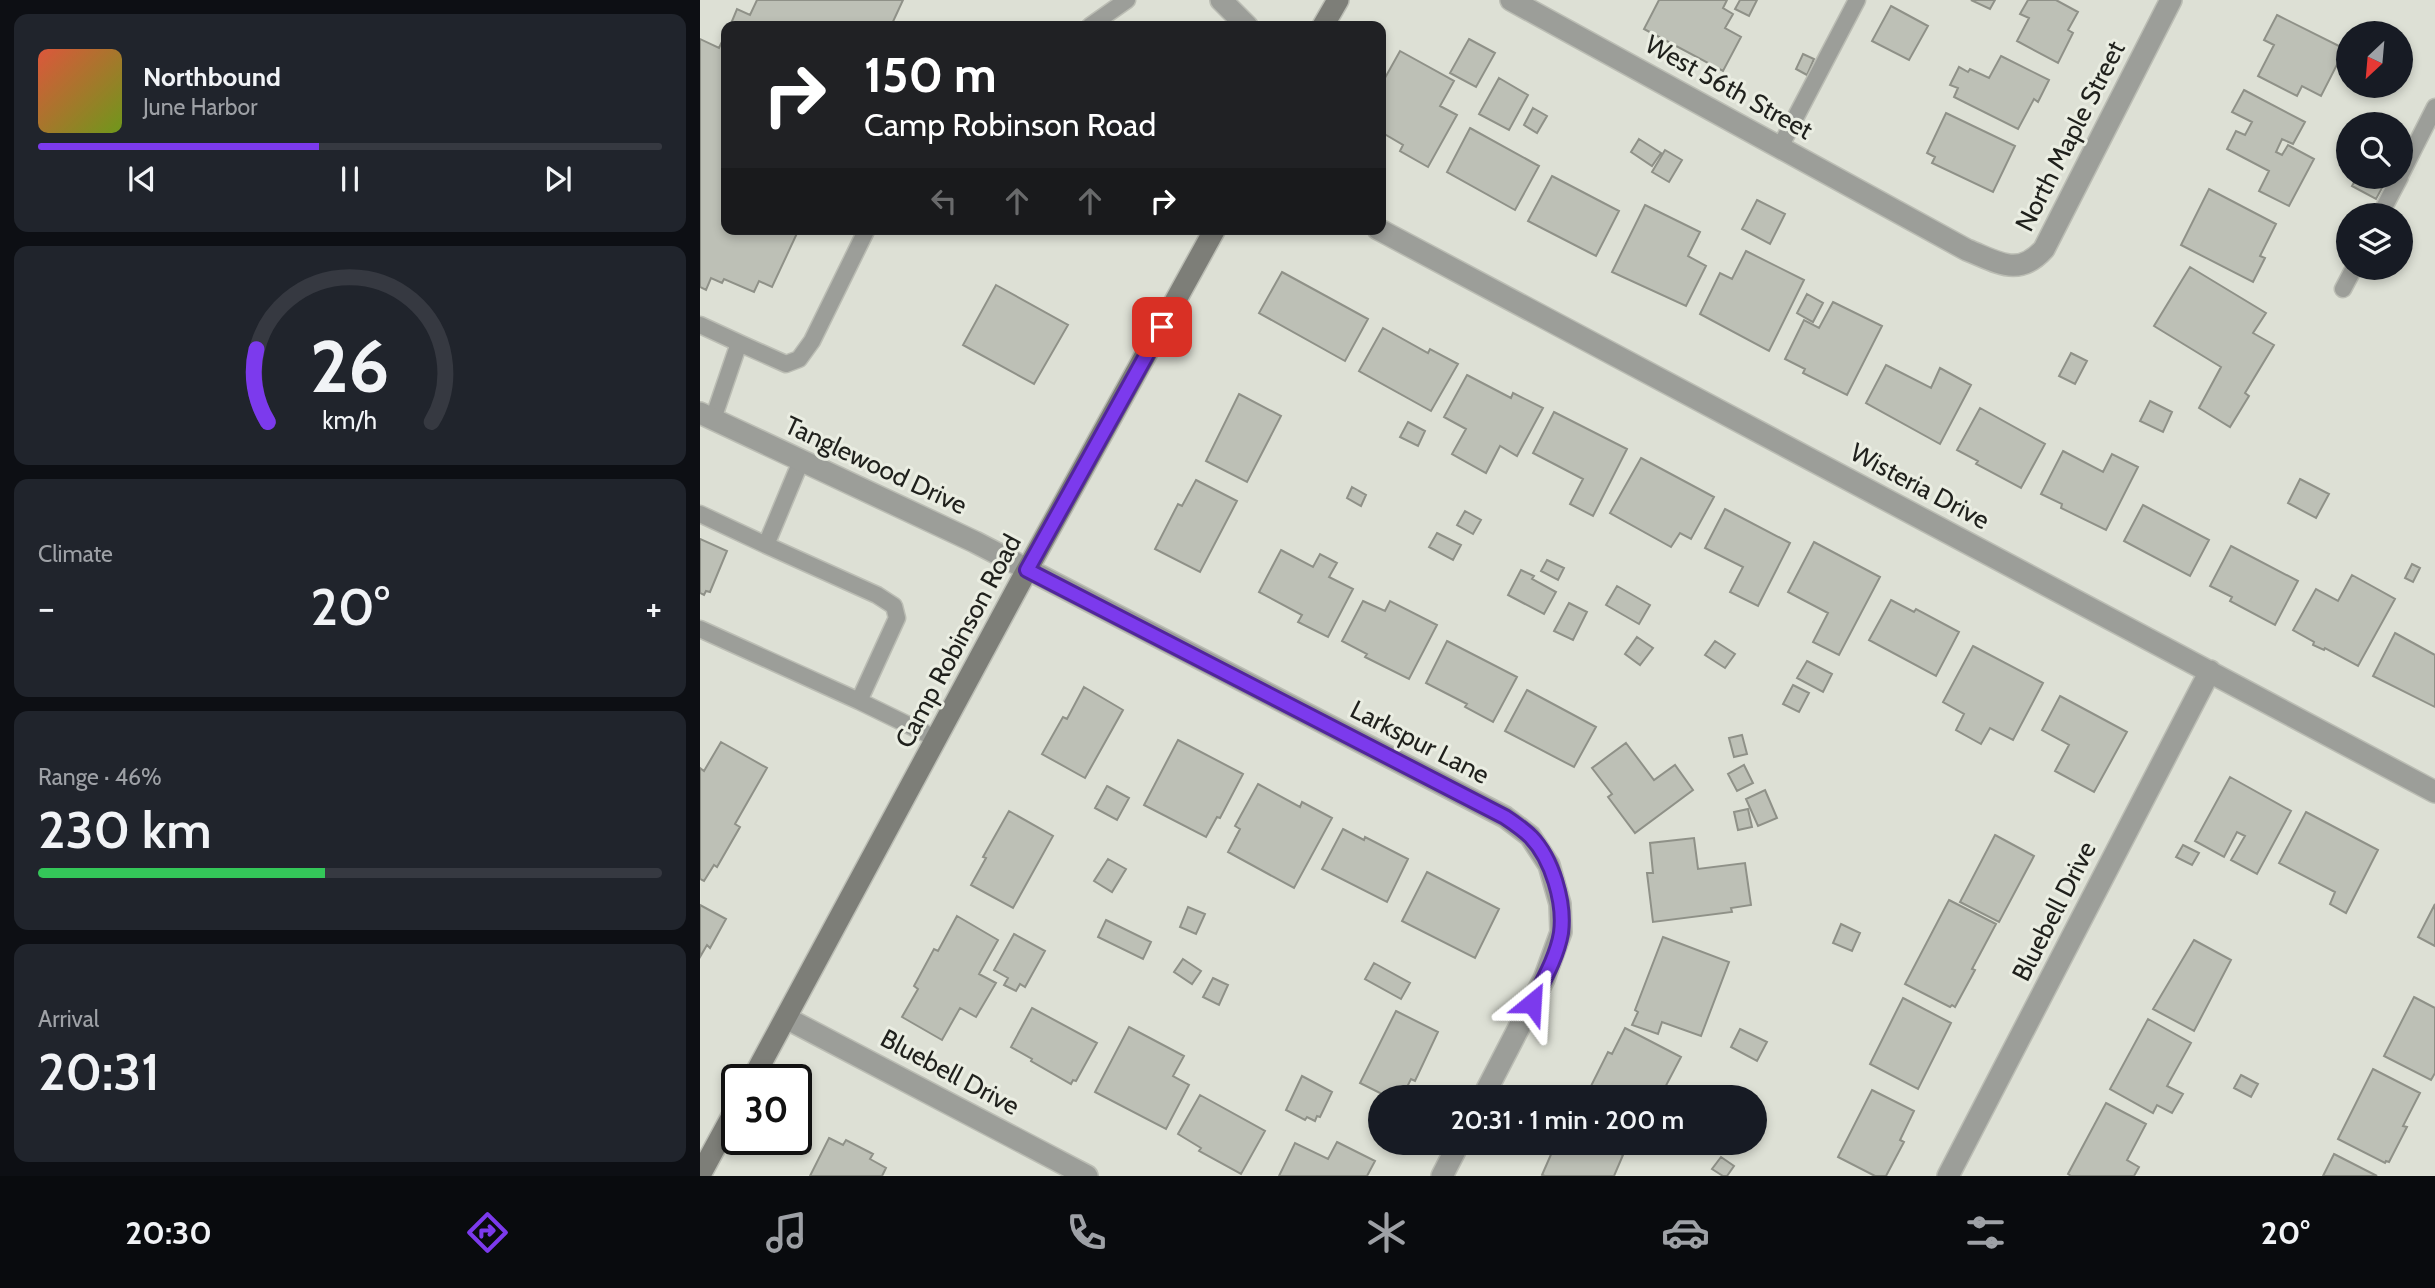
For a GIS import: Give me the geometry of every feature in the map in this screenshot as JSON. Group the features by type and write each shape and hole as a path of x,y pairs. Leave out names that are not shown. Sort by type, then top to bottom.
{"main road":[{"path":"1326,21 1338,0"},
{"name":"Camp Robinson Road","path":"761,1064 1027,570 1212,235"},
{"path":"700,1175 721,1136"}],"street":[{"path":"1221,0 1242,21"},
{"name":"West 56th Street","path":"1511,0 1539,6 1780,147 1920,224"},
{"name":"North Maple Street","path":"1920,224 1966,250 2000,263 2019,266 2033,261 2044,249 2172,0"},
{"name":"Wisteria Drive","path":"1386,233 2435,793"},
{"name":"Tanglewood Drive","path":"706,416 975,542 1027,570"},
{"name":"Larkspur Lane","path":"1027,570 1505,817 1530,836 1549,865 1560,904 1561,932 1544,979 1489,1085"},
{"name":"Bluebell Drive","path":"1948,1176 2210,671"},
{"name":"Bluebell Drive","path":"786,1018 1087,1176"},
{"path":"1442,1176 1453,1155"}],"lane":[{"path":"1097,21 1128,0"},
{"path":"1780,147 1857,0"},
{"path":"2413,150 2435,107"},
{"path":"700,326 786,365 799,359 812,341 864,235"},
{"path":"2343,289 2348,280"},
{"path":"706,416 739,343"},
{"path":"766,545 801,461"},
{"path":"700,514 877,595 894,606 897,618 859,701"},
{"path":"700,629 937,739"}],"building":[{"path":"757,0 903,0 893,21 732,21 737,9 750,15"},
{"path":"1659,0 1727,0 1723,8 1733,14 1725,28 1741,37 1723,71 1644,29"},
{"path":"1740,0 1757,0 1749,16 1735,9"},
{"path":"1971,0 1995,0 1990,9"},
{"path":"2028,0 2056,0 2078,12 2068,30 2073,33 2058,63 2017,41 2029,18 2020,14"},
{"path":"1891,6 1928,26 1909,60 1872,41"},
{"path":"2277,15 2336,44 2336,67 2321,96 2302,86 2297,96 2258,76 2274,45 2264,40"},
{"path":"700,39 719,48 721,44 721,235 796,235 772,287 759,281 754,292 724,279 722,283 711,278 706,290 700,287"},
{"path":"1469,39 1495,53 1476,87 1450,73"},
{"path":"1400,51 1454,81 1440,106 1457,115 1428,167 1400,151 1403,145 1386,135 1386,76"},
{"path":"1803,54 1814,59 1807,75 1796,69"},
{"path":"2001,56 2049,80 2038,102 2034,99 2018,129 1954,97 1958,88 1950,85 1959,67 1989,78"},
{"path":"1499,78 1528,95 1509,130 1479,114"},
{"path":"2244,90 2305,122 2293,144 2282,139 2276,152 2282,155 2288,145 2314,159 2289,206 2259,191 2269,171 2227,149 2236,131 2245,135 2252,122 2232,112"},
{"path":"1533,108 1547,116 1537,133 1524,125"},
{"path":"1946,113 2015,146 1993,192 1932,163 1935,157 1927,153"},
{"path":"1470,128 1539,166 1515,210 1447,172"},
{"path":"1639,139 1661,153 1652,166 1631,152"},
{"path":"1665,150 1682,160 1669,182 1652,172"},
{"path":"1552,176 1619,211 1596,256 1528,221"},
{"path":"2209,189 2276,224 2260,256 2265,258 2253,282 2181,245"},
{"path":"2358,189 2381,189 2376,199"},
{"path":"1757,200 1785,214 1770,244 1742,229"},
{"path":"1645,205 1700,232 1688,256 1706,266 1686,306 1612,272"},
{"path":"1746,251 1804,280 1769,351 1700,314 1720,273 1732,279"},
{"path":"2190,267 2266,313 2253,333 2274,345 2245,393 2249,396 2230,427 2199,408 2221,367 2154,326"},
{"path":"1282,272 1368,319 1345,361 1259,313"},
{"path":"996,285 1068,325 1034,384 963,345"},
{"path":"1807,294 1823,303 1813,322 1797,313"},
{"path":"1833,302 1882,326 1847,395 1803,373 1805,369 1785,359 1804,320 1819,328"},
{"path":"1383,328 1428,353 1430,349 1458,364 1431,411 1359,371"},
{"path":"2071,353 2087,361 2075,384 2059,376"},
{"path":"1886,365 1931,388 1940,368 1971,385 1940,444 1866,403"},
{"path":"1467,375 1511,398 1513,393 1543,408 1517,456 1500,446 1486,473 1452,454 1466,429 1444,417"},
{"path":"1239,394 1281,416 1247,482 1206,461"},
{"path":"2150,401 2172,412 2163,432 2140,421"},
{"path":"1980,408 2045,444 2021,488 1976,464 1978,461 1957,450"},
{"path":"1554,412 1627,449 1593,516 1570,504 1583,479 1533,453"},
{"path":"1408,422 1425,431 1418,446 1400,437"},
{"path":"2063,451 2103,472 2112,454 2138,467 2106,530 2061,508 2062,504 2041,494"},
{"path":"1641,458 1714,497 1691,539 1680,533 1671,547 1610,513"},
{"path":"2300,479 2329,494 2316,518 2288,503"},
{"path":"1196,480 1237,501 1200,572 1155,549 1178,504 1182,506"},
{"path":"1352,487 1366,495 1361,506 1347,498"},
{"path":"2143,505 2209,540 2190,576 2124,541"},
{"path":"1725,509 1790,543 1758,606 1730,592 1743,567 1705,548"},
{"path":"1465,511 1481,520 1473,534 1457,525"},
{"path":"1437,533 1461,545 1453,560 1429,547"},
{"path":"700,539 727,551 710,592 706,591 704,595 700,593"},
{"path":"1814,542 1880,577 1839,655 1813,642 1828,613 1788,592"},
{"path":"2231,546 2298,581 2275,625 2230,601 2232,597 2210,586"},
{"path":"1281,550 1313,567 1320,554 1337,563 1329,577 1353,589 1328,637 1298,622 1302,615 1259,592"},
{"path":"1547,560 1564,568 1558,580 1541,571"},
{"path":"2412,564 2420,568 2413,582 2405,578"},
{"path":"1521,570 1556,592 1544,614 1508,595"},
{"path":"2352,575 2395,599 2358,666 2325,648 2324,650 2313,645 2314,642 2293,630 2316,589 2338,601"},
{"path":"1617,586 1650,605 1639,624 1606,605"},
{"path":"1891,600 1914,612 1916,609 1959,632 1936,676 1869,640"},
{"path":"1363,601 1385,611 1390,601 1437,625 1409,679 1365,657 1367,654 1342,641"},
{"path":"1569,603 1587,612 1573,640 1554,631"},
{"path":"2395,633 2435,655 2435,707 2373,676"},
{"path":"1637,637 1653,648 1640,665 1625,654"},
{"path":"1447,641 1517,677 1493,722 1465,707 1467,704 1426,683"},
{"path":"1715,641 1735,654 1725,668 1705,655"},
{"path":"1973,646 2043,683 2013,740 1990,728 1981,744 1956,730 1964,714 1943,702"},
{"path":"1807,661 1832,674 1823,692 1797,678"},
{"path":"1793,685 1809,693 1799,712 1783,704"},
{"path":"1084,687 1123,710 1085,778 1042,754 1063,717 1067,719"},
{"path":"1527,690 1596,727 1574,767 1505,731"},
{"path":"2060,696 2127,732 2094,792 2055,771 2069,745 2042,730"},
{"path":"1742,735 1747,754 1734,757 1729,738"},
{"path":"1178,740 1243,774 1220,818 1217,817 1206,837 1144,805"},
{"path":"721,742 767,768 735,824 740,827 717,867 714,865 704,881 700,879 700,768 704,771"},
{"path":"1626,743 1654,780 1675,765 1693,790 1635,833 1608,797 1612,794 1592,768"},
{"path":"1744,765 1753,783 1737,791 1728,774"},
{"path":"2230,777 2291,811 2257,874 2231,860 2245,836 2237,832 2224,857 2195,841"},
{"path":"1258,784 1300,807 1302,802 1332,818 1294,888 1228,852 1240,829 1235,826"},
{"path":"1107,786 1129,798 1117,820 1095,808"},
{"path":"1765,790 1777,818 1758,826 1746,799"},
{"path":"1748,809 1752,827 1738,830 1734,812"},
{"path":"1009,811 1053,836 1013,908 971,885 986,858 983,857"},
{"path":"2306,812 2378,850 2346,913 2330,904 2335,892 2279,863"},
{"path":"1343,829 1408,859 1387,902 1322,869"},
{"path":"1995,835 2034,856 1999,922 1960,902"},
{"path":"1694,838 1698,869 1745,863 1751,905 1731,908 1732,912 1653,922 1647,873 1653,873 1650,843"},
{"path":"2183,845 2199,853 2192,865 2176,857"},
{"path":"1108,859 1126,869 1112,892 1094,881"},
{"path":"1427,872 1499,909 1475,958 1402,921"},
{"path":"1949,900 1996,924 1955,1007 1905,984"},
{"path":"2435,904 2435,946 2418,937"},
{"path":"700,905 726,919 710,948 707,945 700,957"},
{"path":"1188,907 1205,914 1196,934 1180,927"},
{"path":"957,916 998,940 979,974 996,983 976,1017 960,1008 942,1040 902,1017 918,989 914,986 934,949 938,951"},
{"path":"1106,920 1151,942 1143,959 1098,937"},
{"path":"1841,924 1860,933 1852,951 1833,943"},
{"path":"1014,934 1045,951 1025,987 1020,984 1016,991 1004,985 1008,978 994,970"},
{"path":"1663,937 1729,962 1701,1036 1662,1022 1658,1034 1632,1025 1638,1012 1635,1010"},
{"path":"2194,940 2231,960 2194,1031 2153,1009"},
{"path":"1183,959 1201,971 1192,984 1174,972"},
{"path":"1374,963 1410,983 1401,999 1365,979"},
{"path":"1213,978 1228,985 1219,1005 1203,997"},
{"path":"2414,997 2435,1008 2435,1073 2431,1080 2384,1056"},
{"path":"1903,998 1951,1023 1918,1089 1870,1064"},
{"path":"1032,1008 1097,1043 1076,1081 1073,1080 1071,1084 1011,1047"},
{"path":"1396,1011 1438,1032 1415,1081 1411,1079 1408,1085 1368,1087 1360,1083"},
{"path":"2148,1019 2191,1043 2167,1086 2183,1094 2172,1113 2157,1105 2153,1113 2110,1089"},
{"path":"1129,1027 1184,1056 1173,1076 1189,1085 1166,1129 1095,1092"},
{"path":"1625,1028 1681,1057 1666,1085 1592,1085 1608,1052 1612,1054"},
{"path":"1740,1029 1767,1042 1757,1061 1731,1047"},
{"path":"2373,1069 2420,1093 2403,1126 2407,1127 2389,1162 2385,1163 2338,1139"},
{"path":"2241,1075 2258,1084 2251,1097 2234,1088"},
{"path":"1302,1076 1332,1092 1320,1117 1317,1116 1315,1121 1307,1117 1305,1120 1286,1110"},
{"path":"1872,1090 1914,1111 1900,1140 1904,1142 1886,1176 1875,1176 1838,1157"},
{"path":"1200,1095 1265,1131 1241,1174 1199,1151 1201,1148 1178,1134"},
{"path":"2106,1103 2146,1124 2127,1160 2139,1167 2134,1176 2071,1176 2068,1174"},
{"path":"829,1138 843,1145 846,1140 873,1154 870,1159 886,1168 882,1176 810,1176"},
{"path":"1337,1142 1375,1161 1367,1176 1279,1176 1295,1143 1328,1159"},
{"path":"2334,1154 2377,1176 2323,1176"},
{"path":"1551,1155 1623,1155 1614,1176 1542,1175"},
{"path":"1721,1157 1734,1166 1727,1176 1712,1169"}],"route":[{"path":"1162,327 1027,570 1505,817 1530,836 1549,865 1560,904 1561,918 1561,932 1555,954 1532,1003"}]}
